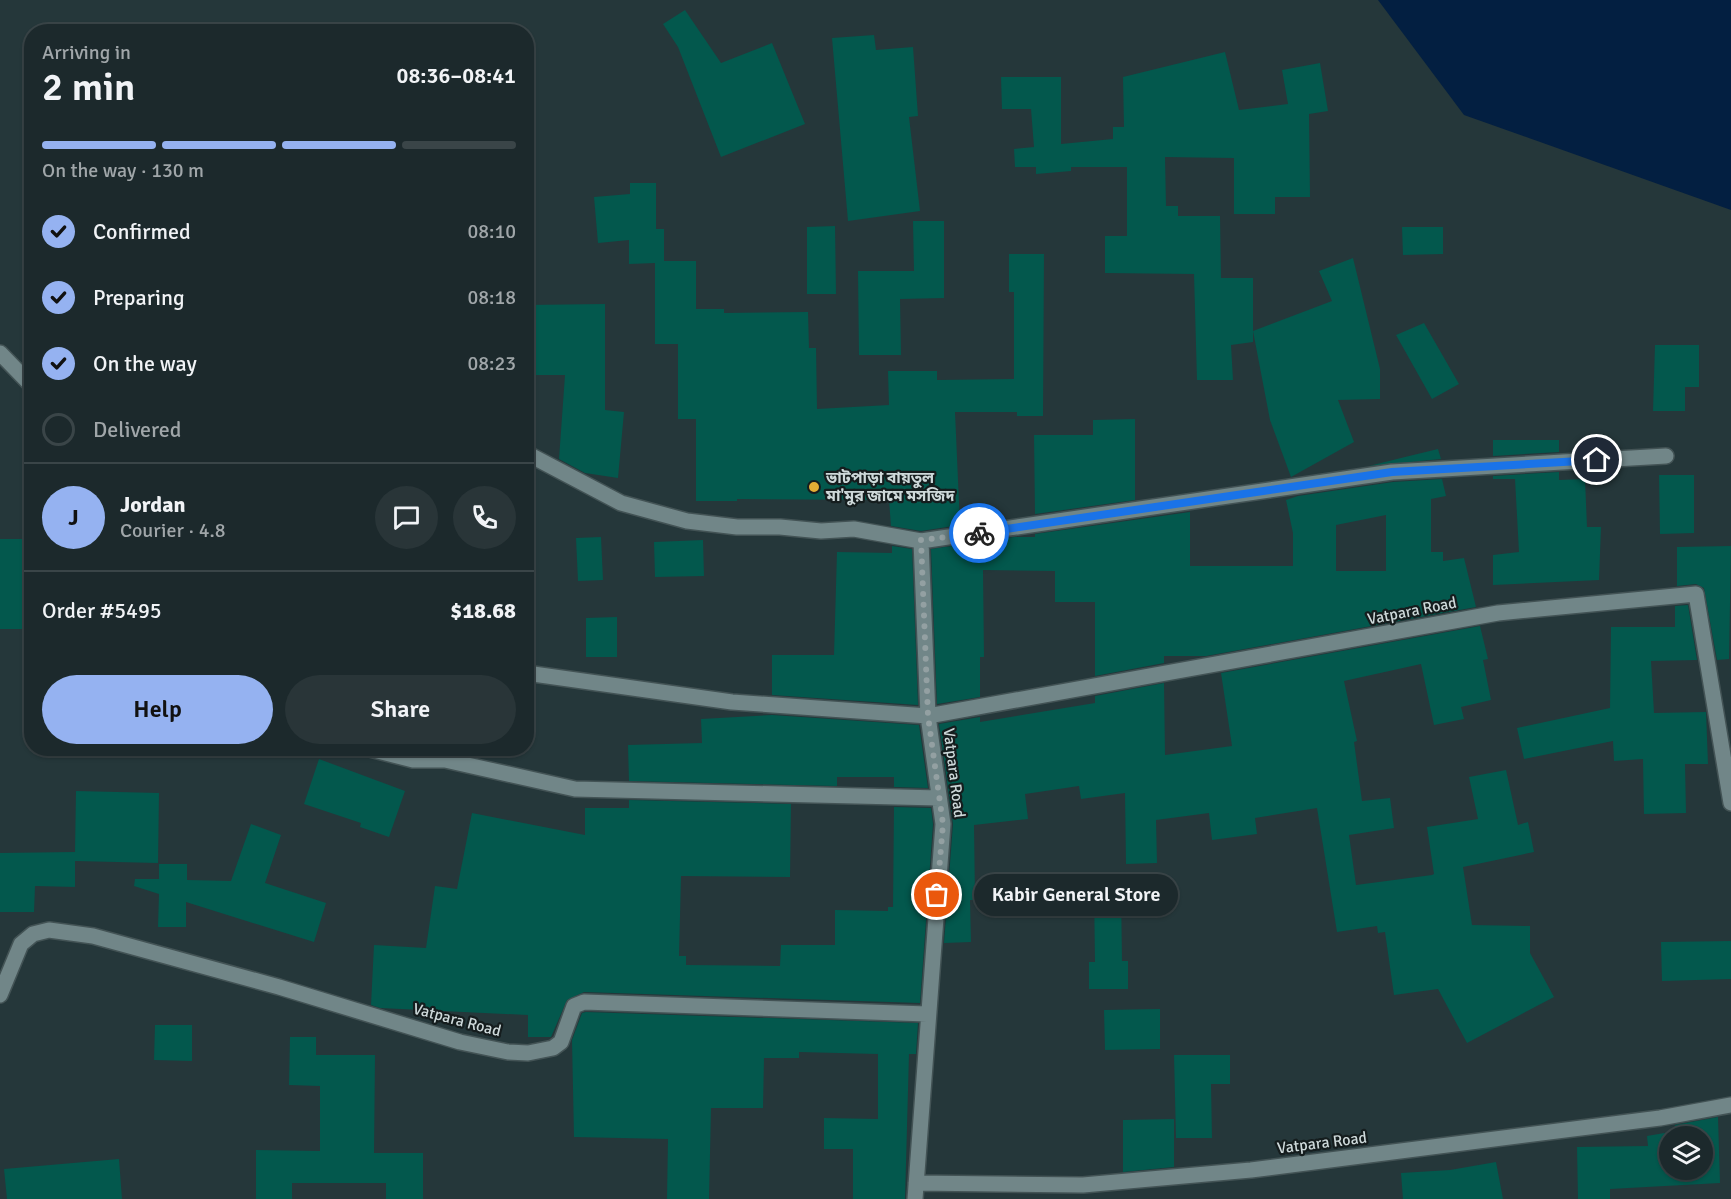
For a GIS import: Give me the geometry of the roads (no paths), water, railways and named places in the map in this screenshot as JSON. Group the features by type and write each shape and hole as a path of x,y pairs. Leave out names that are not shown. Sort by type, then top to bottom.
{"street":[{"path":"0,353 24,378"},
{"path":"534,457 621,503 687,521 737,527 780,527 821,531 854,529 921,540 983,533 1392,472 1666,456"},
{"name":"Vatpara Road","path":"921,540 928,716 943,824 927,1014 916,1191 1083,1185 1251,1170 1660,1118 1731,1106"},
{"name":"Vatpara Road","path":"928,716 1498,613 1695,594 1731,803"},
{"path":"534,674 732,702 928,716"},
{"path":"397,756 413,760 445,760 575,789 939,798"},
{"name":"Vatpara Road","path":"0,995 21,944 33,934 49,930 93,936 279,987 460,1042 508,1052 528,1053 553,1048 561,1042 574,1005 584,1002 927,1014"}],"water":[{"path":"1378,0 1731,0 1731,210 1464,115"}],"place":[{"name":"ভাটপাড়া বায়তুল মা'মুর জামে মসজিদ","path":"814,487"},
{"name":"Kabir General Store","path":"937,895"}]}
